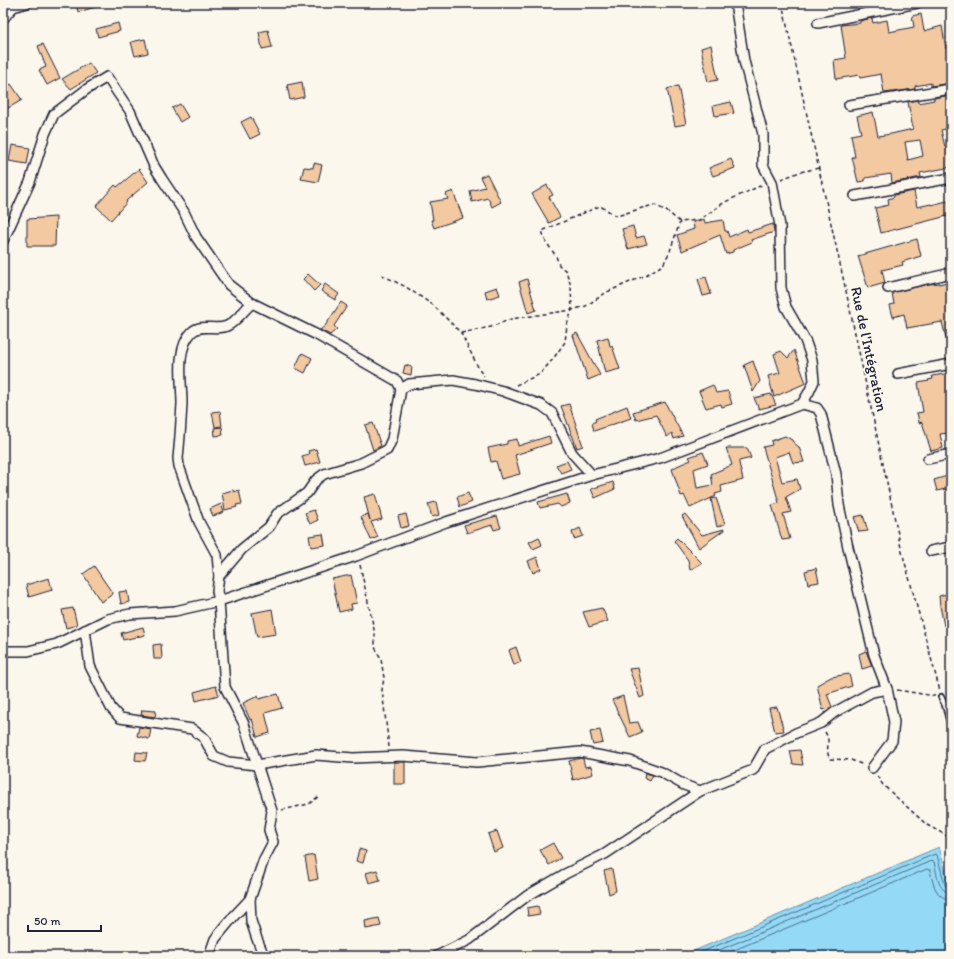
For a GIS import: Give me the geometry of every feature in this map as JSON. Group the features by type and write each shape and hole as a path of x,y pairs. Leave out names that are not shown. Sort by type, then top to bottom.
{"street":[{"path":"3,8 14,7 27,3"},
{"path":"735,3 744,61 763,134 763,165 772,182 780,226 781,288 786,307 805,340 812,360 814,381 802,404"},
{"path":"818,23 917,3"},
{"path":"3,19 14,7"},
{"path":"3,241 30,182 45,134 54,114 86,89 106,77 130,111 154,166 184,212 196,237 229,285 252,303 330,342 397,381 401,389 392,439 387,450 361,464 324,474 316,480 307,493 277,514 269,527 242,549 219,576"},
{"path":"850,105 951,89"},
{"path":"855,196 951,178"},
{"path":"888,288 951,273"},
{"path":"209,956 215,940 250,899 264,859 273,842 269,830 272,811 244,724 225,687 217,591 219,576 216,555 199,522 178,466 182,402 182,357 185,343 192,332 198,328 220,328 228,325 252,303"},
{"path":"898,374 951,364"},
{"path":"401,389 409,384 453,380 499,390 541,405 552,413 572,453 592,475"},
{"path":"3,651 28,651 57,644 108,619 130,614 175,611 219,601 356,556 446,522 592,475 660,458 802,404 817,408 821,414 836,474 839,505 850,555 874,655 887,689 894,722 892,741 872,768"},
{"path":"928,459 951,454"},
{"path":"931,551 951,546"},
{"path":"85,630 90,666 111,708 120,718 192,729 204,738 214,756 228,762 257,765 316,755 353,758 403,756 477,762 580,752 630,761 662,772 700,792"},
{"path":"437,956 469,940 527,896 565,874 605,854 700,792 753,770 765,749 796,733 820,723 835,712 872,692 887,689"},
{"path":"250,899 251,920 264,956"}],"lane":[{"path":"941,697 945,705 951,727"}],"path":[{"name":"Rue de l'Intégration","path":"782,3 901,548 941,697"},
{"path":"382,275 406,287 433,305 462,333 480,371 499,390 540,374 565,342 567,325 572,310 571,286 566,271 558,265 556,256 546,242 542,231 600,206 617,216 655,205 668,212 680,222 699,220 725,202 760,186 800,172 819,168"},
{"path":"462,333 491,327 512,319 572,310 586,306 607,292 644,276 663,265 670,251 680,222"},
{"path":"356,556 362,571 375,634 375,647 381,659 384,678 382,690 390,757"},
{"path":"887,689 941,697"},
{"path":"820,723 829,738 827,753 830,759 851,760 872,768 883,785 928,825 951,838"},
{"path":"272,811 309,804 319,796"}],"water":[{"path":"939,847 951,891 951,956 682,956"}],"building":[{"path":"76,3 102,3 103,5 78,12"},
{"path":"921,14 924,31 942,26 946,49 951,48 951,83 931,86 931,83 915,86 915,89 884,93 881,74 860,78 859,75 836,79 834,60 846,58 841,25 860,23 860,21 872,18 873,23 887,20 889,32 914,27 912,16"},
{"path":"118,23 120,31 98,37 96,29"},
{"path":"268,30 272,47 262,49 259,32"},
{"path":"145,39 148,53 135,56 131,42"},
{"path":"43,44 60,78 47,85 39,70 46,67 38,46"},
{"path":"711,45 718,80 708,82 701,48"},
{"path":"89,63 96,73 71,89 62,79"},
{"path":"302,82 304,97 290,100 287,85"},
{"path":"11,84 22,100 3,111 3,88"},
{"path":"678,86 686,124 675,126 667,89"},
{"path":"951,95 951,128 941,130 945,147 951,146 951,167 920,173 921,177 892,183 891,174 865,178 865,181 858,182 852,157 855,157 851,135 861,133 857,116 873,112 878,136 913,129 908,102 917,100 918,103 934,100 934,98","holes":["920,140 923,156 908,160 905,142"]},
{"path":"731,102 734,113 715,116 713,106"},
{"path":"180,104 188,117 180,122 172,108"},
{"path":"251,117 260,134 250,139 241,122"},
{"path":"12,145 30,148 27,164 9,161"},
{"path":"731,159 735,168 713,176 709,168"},
{"path":"314,163 322,165 318,182 301,179 304,167 313,168"},
{"path":"139,169 148,182 126,201 127,202 111,220 96,206 115,185 117,187"},
{"path":"487,174 501,202 492,207 488,198 472,202 470,191 485,187 480,177"},
{"path":"547,185 553,195 549,197 560,217 549,223 532,194"},
{"path":"453,191 463,218 434,228 431,220 433,220 430,202 448,199 446,194"},
{"path":"914,191 917,207 951,200 951,215 881,233 875,208 889,205 888,199 894,197 894,195"},
{"path":"56,217 55,246 27,246 27,219"},
{"path":"704,219 705,223 723,220 725,231 727,231 729,237 747,229 748,232 773,224 774,232 751,240 752,242 726,254 720,235 682,251 677,235 694,229 693,222"},
{"path":"633,226 636,238 644,236 647,244 628,249 622,229"},
{"path":"917,239 921,256 902,262 903,265 882,270 885,283 868,288 858,256"},
{"path":"308,274 320,285 314,291 303,279"},
{"path":"706,277 711,294 703,296 698,279"},
{"path":"527,279 536,310 528,313 519,282"},
{"path":"951,281 951,346 948,346 942,322 907,328 904,314 893,317 890,305 894,304 892,293 929,284 939,284"},
{"path":"325,284 339,294 335,300 321,291"},
{"path":"497,287 500,295 487,299 485,291"},
{"path":"341,302 347,306 334,326 337,329 330,335 320,330 325,326"},
{"path":"577,333 600,375 588,380 573,335"},
{"path":"608,337 610,346 612,346 620,369 605,373 597,340"},
{"path":"794,350 806,383 774,397 768,376 780,373 774,354 781,351 788,358"},
{"path":"302,353 312,358 305,373 295,368"},
{"path":"753,361 760,381 753,392 744,365"},
{"path":"405,365 412,367 411,375 403,373"},
{"path":"951,373 951,428 948,428 949,433 940,434 943,448 931,451 922,422 919,423 917,413 923,412 918,383 933,379 932,376"},
{"path":"713,385 716,393 728,391 732,404 722,407 721,404 706,408 699,391"},
{"path":"771,394 776,405 759,409 754,398"},
{"path":"665,402 683,436 674,439 672,433 667,437 656,415 636,420 633,412"},
{"path":"569,404 583,446 577,448 561,406"},
{"path":"627,406 631,418 594,431 592,423 596,421 595,419"},
{"path":"220,411 222,426 215,427 212,412"},
{"path":"373,423 381,446 373,450 365,425"},
{"path":"222,427 223,435 215,436 214,428"},
{"path":"549,436 551,443 515,455 520,474 501,479 496,461 491,462 488,448 507,444 507,441 517,439 518,446"},
{"path":"785,436 799,447 804,462 793,463 789,452 775,457 782,482 797,479 800,489 786,497 791,512 783,514 790,539 782,540 772,505 779,503 763,447 772,445 771,441"},
{"path":"726,448 747,448 751,458 739,461 743,480 721,486 722,492 715,494 716,496 690,508 684,495 681,496 672,469 691,460 689,457 703,452 708,464 694,469 697,488 713,485 711,474 732,465"},
{"path":"316,449 320,462 305,466 302,456 309,454 308,451"},
{"path":"567,461 571,469 561,473 556,465"},
{"path":"947,476 950,488 937,491 934,480"},
{"path":"613,482 615,489 595,498 591,489"},
{"path":"233,490 234,492 239,490 242,504 225,510 222,493"},
{"path":"468,493 472,502 460,507 457,497"},
{"path":"375,494 382,519 371,522 378,537 371,540 361,517 368,514 370,520 364,497"},
{"path":"567,494 570,503 561,507 558,504 540,508 538,502"},
{"path":"716,498 725,524 717,527 711,499"},
{"path":"436,502 439,515 432,517 428,504"},
{"path":"221,504 224,512 213,516 210,509"},
{"path":"314,510 318,520 310,524 305,513"},
{"path":"406,514 409,526 401,528 398,516"},
{"path":"685,514 702,535 724,530 699,548 682,516"},
{"path":"863,515 868,531 859,532 854,517"},
{"path":"497,516 501,528 494,530 492,525 467,533 464,525"},
{"path":"580,528 583,536 574,539 572,532"},
{"path":"323,534 325,545 311,547 309,536"},
{"path":"539,537 542,545 533,549 529,542"},
{"path":"677,538 702,563 690,570 688,560 674,541"},
{"path":"537,557 541,569 533,573 528,561"},
{"path":"94,566 113,594 101,602 83,574"},
{"path":"816,568 819,582 808,584 805,571"},
{"path":"351,575 357,603 351,604 352,609 339,612 332,579"},
{"path":"49,578 52,590 29,597 26,585"},
{"path":"127,591 129,602 121,604 119,592"},
{"path":"951,593 951,625 944,626 939,596"},
{"path":"73,608 77,625 66,628 62,610"},
{"path":"602,608 608,621 589,627 583,612"},
{"path":"272,609 276,634 257,637 252,613"},
{"path":"143,627 145,635 123,640 121,633"},
{"path":"161,644 162,659 154,659 153,645"},
{"path":"516,647 521,662 514,665 509,650"},
{"path":"866,651 872,666 862,669 859,654"},
{"path":"638,668 644,696 640,698 629,669"},
{"path":"849,674 852,686 827,694 832,707 823,710 817,685 831,677"},
{"path":"216,686 219,695 196,701 194,692"},
{"path":"278,694 282,708 265,713 270,733 257,737 252,719 250,720 243,703 258,696 259,699"},
{"path":"623,696 629,723 638,722 642,732 630,737 612,700"},
{"path":"777,707 784,731 775,732 769,708"},
{"path":"142,710 156,711 155,717 141,715"},
{"path":"139,727 151,729 149,739 137,736"},
{"path":"600,730 603,743 593,745 590,732"},
{"path":"800,750 803,765 793,764 790,751"},
{"path":"136,752 147,753 145,761 135,760"},
{"path":"581,758 583,759 585,767 591,766 593,774 573,780 569,761"},
{"path":"394,762 405,762 405,784 394,784"},
{"path":"645,773 653,775 650,781 644,778"},
{"path":"497,831 503,848 494,852 488,834"},
{"path":"553,843 561,858 549,865 540,850"},
{"path":"359,849 366,851 363,863 356,861"},
{"path":"314,855 318,879 309,881 305,857"},
{"path":"612,869 616,891 609,894 604,871"},
{"path":"377,870 380,880 369,883 366,873"},
{"path":"538,906 540,914 528,916 527,908"},
{"path":"379,918 381,926 366,929 365,921"}]}
